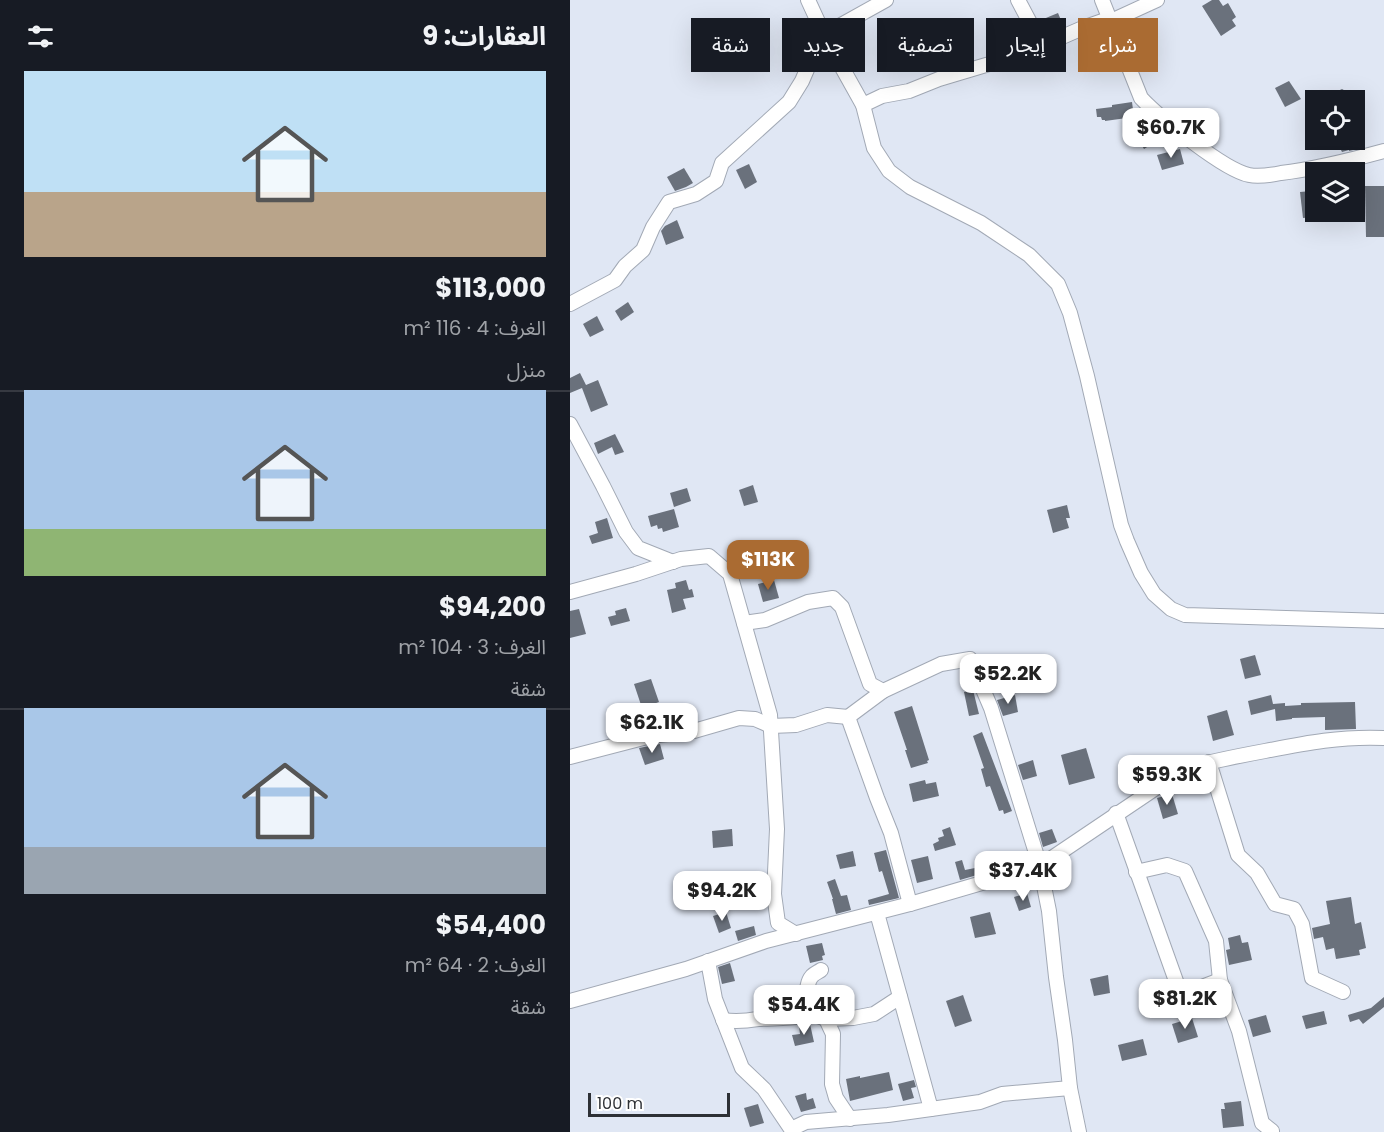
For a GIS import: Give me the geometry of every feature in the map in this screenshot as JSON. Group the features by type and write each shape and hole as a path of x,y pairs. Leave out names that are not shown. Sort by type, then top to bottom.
{"street":[{"path":"808,0 816,18"},
{"path":"854,18 886,0"},
{"path":"1018,0 1028,18"},
{"path":"1102,0 1110,18"},
{"path":"1118,18 1157,0"},
{"path":"863,105 882,96 909,91 986,65"},
{"path":"570,304 615,280 625,266 643,250 652,227 669,202 696,194 716,181 722,163 789,102 806,72"},
{"path":"845,72 863,105 874,148 889,171 910,188 981,222 1029,255 1058,284 1070,313 1087,376 1121,525 1141,573 1159,600 1185,615 1384,621"},
{"path":"1131,72 1142,99 1152,109 1200,147 1231,167 1249,175 1304,170 1384,151"},
{"path":"570,424 626,532 638,548 673,562"},
{"path":"570,592 681,559 709,556 730,574 770,715 777,829 774,894 778,923 766,941"},
{"path":"744,622 765,620 808,602 833,598 842,607 870,684 883,691"},
{"path":"570,757 651,736 694,731 739,718 755,719 771,726 796,725 827,715 848,717 883,691 941,664 970,659 991,708 1040,866 1049,911 1070,1088 1082,1130"},
{"path":"848,717 891,833 910,904"},
{"path":"570,1000 686,969 766,941 910,904 1040,866 1184,769 1318,740 1384,738"},
{"path":"1209,762 1238,855 1257,873 1275,904 1294,909 1302,924 1312,978 1342,992"},
{"path":"1116,813 1186,1009"},
{"path":"1136,872 1167,865 1185,871 1216,941 1220,980 1239,1030 1262,1124 1272,1131"},
{"path":"877,913 931,1109"},
{"path":"778,923 796,934"},
{"path":"708,961 715,999 742,1068 764,1089 792,1130 806,1122 888,1115 980,1102 1002,1094 1070,1088"},
{"path":"723,1020 737,1022 803,1016 806,1012 809,982 811,977 821,970"},
{"path":"1181,995 1220,980"},
{"path":"806,1012 826,1019 853,1018 874,1014 900,997"},
{"path":"826,1019 833,1034 832,1084 836,1098 850,1119"}],"building":[{"path":"1212,0 1219,0 1223,6 1228,3 1236,17 1232,20 1236,26 1221,36 1202,6"},
{"path":"1058,13 1060,18 1046,18"},
{"path":"1289,81 1301,99 1285,107 1275,88"},
{"path":"1132,102 1134,117 1105,121 1097,117 1096,109"},
{"path":"1146,126 1155,142 1144,149 1135,133"},
{"path":"1180,149 1184,164 1162,170 1157,155"},
{"path":"749,164 757,182 745,189 736,170"},
{"path":"684,168 693,183 675,191 667,177"},
{"path":"1365,186 1384,186 1384,237 1366,237"},
{"path":"1300,192 1305,192 1305,218 1303,218"},
{"path":"677,220 684,238 666,245 661,231 665,226"},
{"path":"628,302 634,312 621,321 615,311"},
{"path":"597,316 604,330 590,337 583,324"},
{"path":"580,373 586,385 598,380 608,405 591,412 582,388 570,393 570,378"},
{"path":"615,434 624,452 615,455 612,447 598,454 594,443"},
{"path":"753,485 758,502 744,506 739,490"},
{"path":"687,488 691,501 674,507 670,493"},
{"path":"1067,505 1070,518 1066,518 1069,528 1053,533 1047,510"},
{"path":"674,509 679,527 663,532 662,528 658,529 657,525 651,527 648,516"},
{"path":"607,518 613,538 592,544 589,536 598,533 595,522"},
{"path":"686,580 694,597 683,599 686,609 672,613 667,590 676,588 675,583"},
{"path":"774,580 779,598 763,602 758,584"},
{"path":"626,608 630,621 611,626 608,617 616,615 615,611"},
{"path":"579,609 586,634 570,638 570,611"},
{"path":"1255,655 1261,675 1245,679 1240,659"},
{"path":"651,679 659,702 642,708 634,684"},
{"path":"973,690 979,714 969,716 964,692"},
{"path":"1015,695 1018,712 1003,716 997,700"},
{"path":"1271,695 1273,704 1285,703 1285,706 1301,705 1301,703 1355,702 1356,729 1325,730 1325,717 1276,721 1275,709 1251,715 1248,701"},
{"path":"912,706 929,760 928,763 911,768 894,712"},
{"path":"1227,710 1234,735 1213,741 1207,716"},
{"path":"982,732 1012,811 1004,814 1003,810 999,811 990,786 986,787 981,769 984,768 973,736"},
{"path":"660,744 664,759 645,765 639,748"},
{"path":"1086,748 1095,778 1069,785 1061,755"},
{"path":"1033,760 1037,776 1023,780 1018,765"},
{"path":"925,780 926,784 936,782 939,796 913,802 909,784"},
{"path":"1172,794 1178,814 1163,819 1157,798"},
{"path":"950,827 956,845 935,851 933,844 939,841 938,838 944,836 942,830"},
{"path":"732,829 733,846 713,848 712,831"},
{"path":"1052,829 1057,842 1043,847 1039,833"},
{"path":"886,850 899,898 869,905 868,900 889,894 882,871 879,872 874,853"},
{"path":"853,851 856,866 840,869 836,855"},
{"path":"928,856 933,879 917,883 911,860"},
{"path":"962,860 965,870 975,868 977,875 960,880 955,862"},
{"path":"835,879 841,896 847,895 851,910 836,914 827,882"},
{"path":"1027,893 1031,907 1019,911 1014,897"},
{"path":"1351,897 1355,924 1361,922 1366,948 1359,950 1360,955 1336,959 1334,948 1326,950 1323,937 1314,939 1312,928 1330,924 1326,901"},
{"path":"726,912 731,928 719,933 713,916"},
{"path":"990,912 996,934 975,938 970,917"},
{"path":"754,926 756,935 738,941 735,931"},
{"path":"1240,935 1242,943 1248,942 1252,960 1229,965 1226,950 1230,949 1228,938"},
{"path":"822,943 825,955 822,956 823,960 810,963 806,946"},
{"path":"730,963 735,981 722,984 718,967"},
{"path":"1108,975 1110,993 1094,996 1090,979"},
{"path":"963,995 972,1021 955,1027 946,1001"},
{"path":"1384,997 1384,1007 1363,1024 1359,1019 1350,1022 1348,1015 1371,1008"},
{"path":"1324,1011 1327,1024 1306,1029 1302,1016"},
{"path":"1266,1015 1271,1032 1253,1037 1248,1020"},
{"path":"1192,1018 1198,1037 1178,1043 1172,1024"},
{"path":"810,1024 814,1042 795,1046 792,1035 800,1034 799,1026"},
{"path":"1143,1039 1147,1055 1122,1061 1118,1045"},
{"path":"889,1072 893,1090 850,1101 846,1079"},
{"path":"914,1080 916,1087 911,1088 914,1098 903,1101 898,1084"},
{"path":"806,1093 807,1100 813,1098 816,1108 801,1112 795,1096"},
{"path":"1241,1101 1244,1126 1223,1128 1221,1109 1225,1109 1224,1103"},
{"path":"758,1104 764,1123 750,1127 744,1108"}]}
